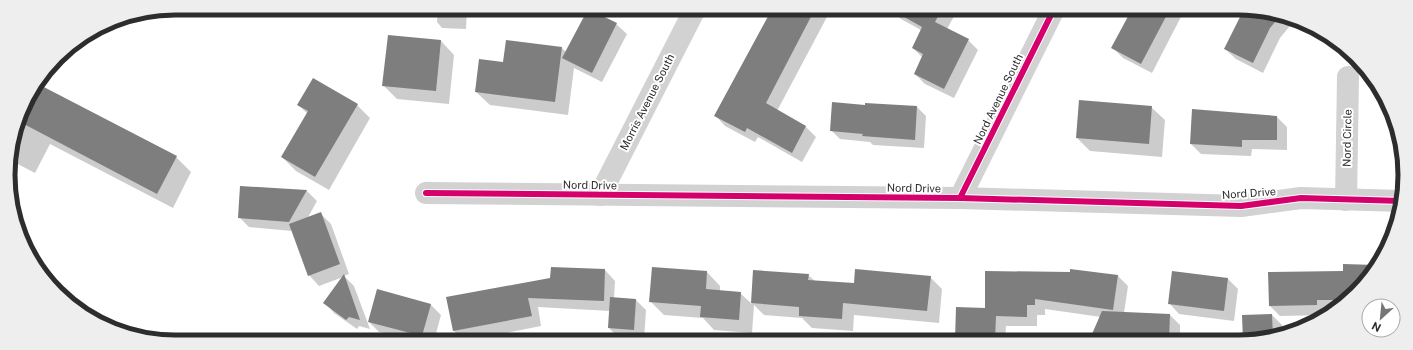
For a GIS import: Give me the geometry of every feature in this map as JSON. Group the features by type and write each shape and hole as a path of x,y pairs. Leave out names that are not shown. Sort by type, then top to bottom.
{"street":[{"name":"Morris Avenue South","path":"600,195 692,15"},
{"name":"Nord Avenue South","path":"960,198 1051,15"},
{"name":"Nord Circle","path":"1346,200 1348,77"},
{"name":"Nord Drive","path":"426,193 960,198 1241,206 1301,198 1396,201"}],"building":[{"path":"585,15 600,15 617,23 592,73 562,58"},
{"path":"769,15 785,15 789,17 790,15 812,15 766,103 806,126 792,153 747,128 745,132 714,116"},
{"path":"901,15 939,15 935,22 969,39 944,89 914,74 923,54 912,48 922,27"},
{"path":"1129,15 1167,15 1141,64 1111,48"},
{"path":"1241,15 1259,16 1277,20 1270,28 1253,63 1224,49"},
{"path":"388,35 441,40 436,91 382,86"},
{"path":"506,40 562,47 555,102 475,92 479,59 503,62"},
{"path":"313,78 358,104 315,177 281,157 308,111 297,105"},
{"path":"42,86 177,156 157,194 23,124 36,95"},
{"path":"1079,100 1152,106 1149,144 1076,138"},
{"path":"832,102 865,105 865,103 917,106 915,140 862,136 863,134 830,131"},
{"path":"1192,109 1277,116 1277,140 1242,140 1242,147 1190,144"},
{"path":"240,186 307,190 289,222 238,218"},
{"path":"321,212 340,264 308,276 289,224"},
{"path":"1343,264 1370,265 1351,288 1337,300 1317,300 1317,305 1269,306 1268,272 1343,271"},
{"path":"551,267 605,269 604,301 528,298 532,316 453,331 446,297 550,278"},
{"path":"652,267 707,271 706,289 741,292 739,320 700,317 701,306 649,302"},
{"path":"855,269 931,276 927,311 843,303 842,319 799,316 799,307 751,303 753,270 809,274 808,280 854,283"},
{"path":"1070,269 1118,275 1113,310 1035,299 1035,305 1027,305 1027,317 996,316 995,335 955,335 956,307 985,308 985,271 1070,272"},
{"path":"1172,271 1228,278 1224,311 1168,304"},
{"path":"344,274 360,320 349,317 346,320 323,303"},
{"path":"377,289 431,304 422,335 368,322"},
{"path":"610,297 636,299 634,330 608,328"},
{"path":"1102,311 1170,314 1169,335 1092,335"},
{"path":"1272,314 1273,331 1243,335 1242,315"}],"cycle path":[{"path":"960,198 1051,15"},
{"path":"426,193 960,198 1241,206 1301,198 1396,201"}]}
